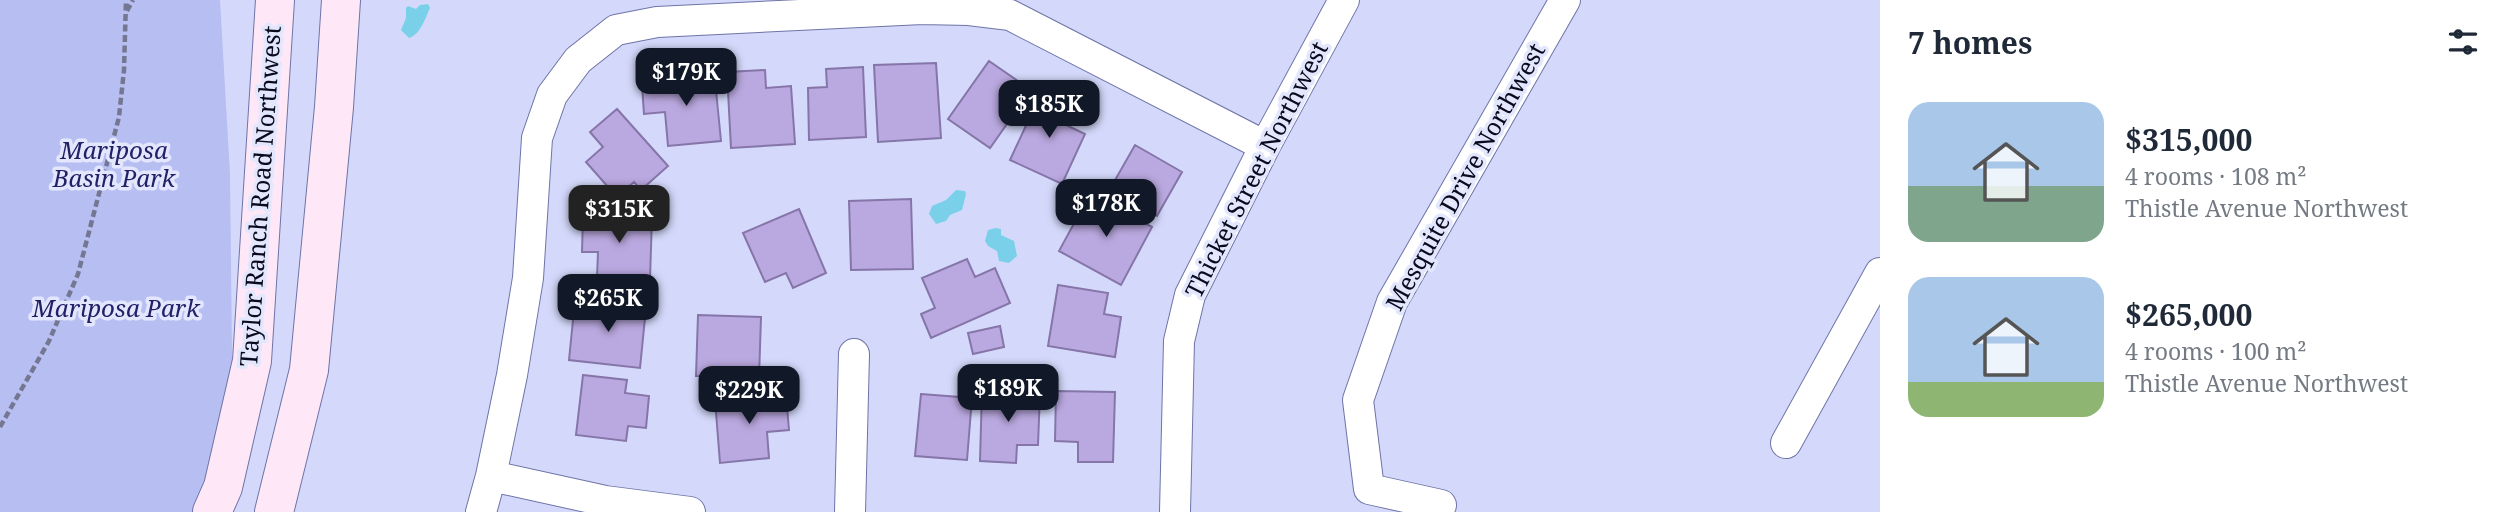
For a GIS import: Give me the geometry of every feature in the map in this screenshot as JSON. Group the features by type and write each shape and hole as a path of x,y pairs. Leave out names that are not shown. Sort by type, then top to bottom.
{"main road":[{"path":"274,512 309,370 341,0"},
{"name":"Taylor Ranch Road Northwest","path":"212,512 223,487 252,361 270,9"}],"street":[{"name":"Thicket Street Northwest","path":"1175,512 1179,341 1190,295 1265,146 1344,0"},
{"name":"Mesquite Drive Northwest","path":"1441,505 1369,489 1358,400 1392,302 1565,0"},
{"path":"481,512 512,375 528,278 537,138 552,95 578,60 616,30 657,22 922,9 969,10 1010,15 1265,146"},
{"path":"1786,443 1880,272"},
{"path":"850,512 854,354"},
{"path":"491,476 605,501 690,512"}],"path":[{"path":"0,427 49,341 78,274 119,117 126,0"},
{"path":"127,11 133,0"}],"green space":[{"name":"Mariposa Basin Park","path":"0,0 220,0 230,174 233,445 206,512 0,512"}],"shaded area":[{"path":"428,4 430,8 422,26 409,38 401,30 406,18 406,8 408,6 416,9 420,5"},
{"path":"956,190 965,191 966,194 962,210 936,224 929,214 932,206 946,200"},
{"path":"1001,229 1001,235 1014,241 1017,256 1009,263 999,261 997,251 985,241 988,230"}],"building":[{"path":"989,61 1031,90 990,148 948,119"},
{"path":"936,63 941,138 878,142 874,65"},
{"path":"863,67 866,137 809,140 808,88 827,87 826,69"},
{"path":"714,70 721,141 668,146 665,112 644,114 642,85 679,81 678,74"},
{"path":"765,70 766,88 791,86 795,144 731,148 727,72"},
{"path":"1041,93 1073,108 1066,125 1085,134 1062,184 1010,160"},
{"path":"617,109 668,166 641,190 634,182 617,197 586,162 603,147 590,132"},
{"path":"1135,145 1182,172 1157,216 1110,189"},
{"path":"1090,194 1152,227 1121,285 1059,251"},
{"path":"911,199 913,269 851,270 849,201"},
{"path":"799,209 826,273 793,288 786,273 765,282 743,233"},
{"path":"583,215 652,217 650,279 597,277 598,252 582,252"},
{"path":"967,259 975,277 995,268 1010,303 931,338 921,314 935,308 922,278"},
{"path":"1058,285 1108,293 1104,314 1121,317 1115,357 1048,346"},
{"path":"575,300 646,308 640,368 569,360"},
{"path":"698,315 761,317 759,378 696,376"},
{"path":"1000,326 1004,347 973,354 968,333"},
{"path":"583,375 627,380 625,393 649,396 646,428 628,426 626,441 576,435"},
{"path":"982,390 1040,392 1038,445 1017,445 1016,463 980,461"},
{"path":"1056,391 1115,392 1113,462 1078,462 1078,442 1055,441"},
{"path":"921,394 972,398 967,460 915,456"},
{"path":"786,395 789,430 767,432 769,458 720,463 715,400"}],"park label":[{"name":"Mariposa Park","path":"116,309"}]}
